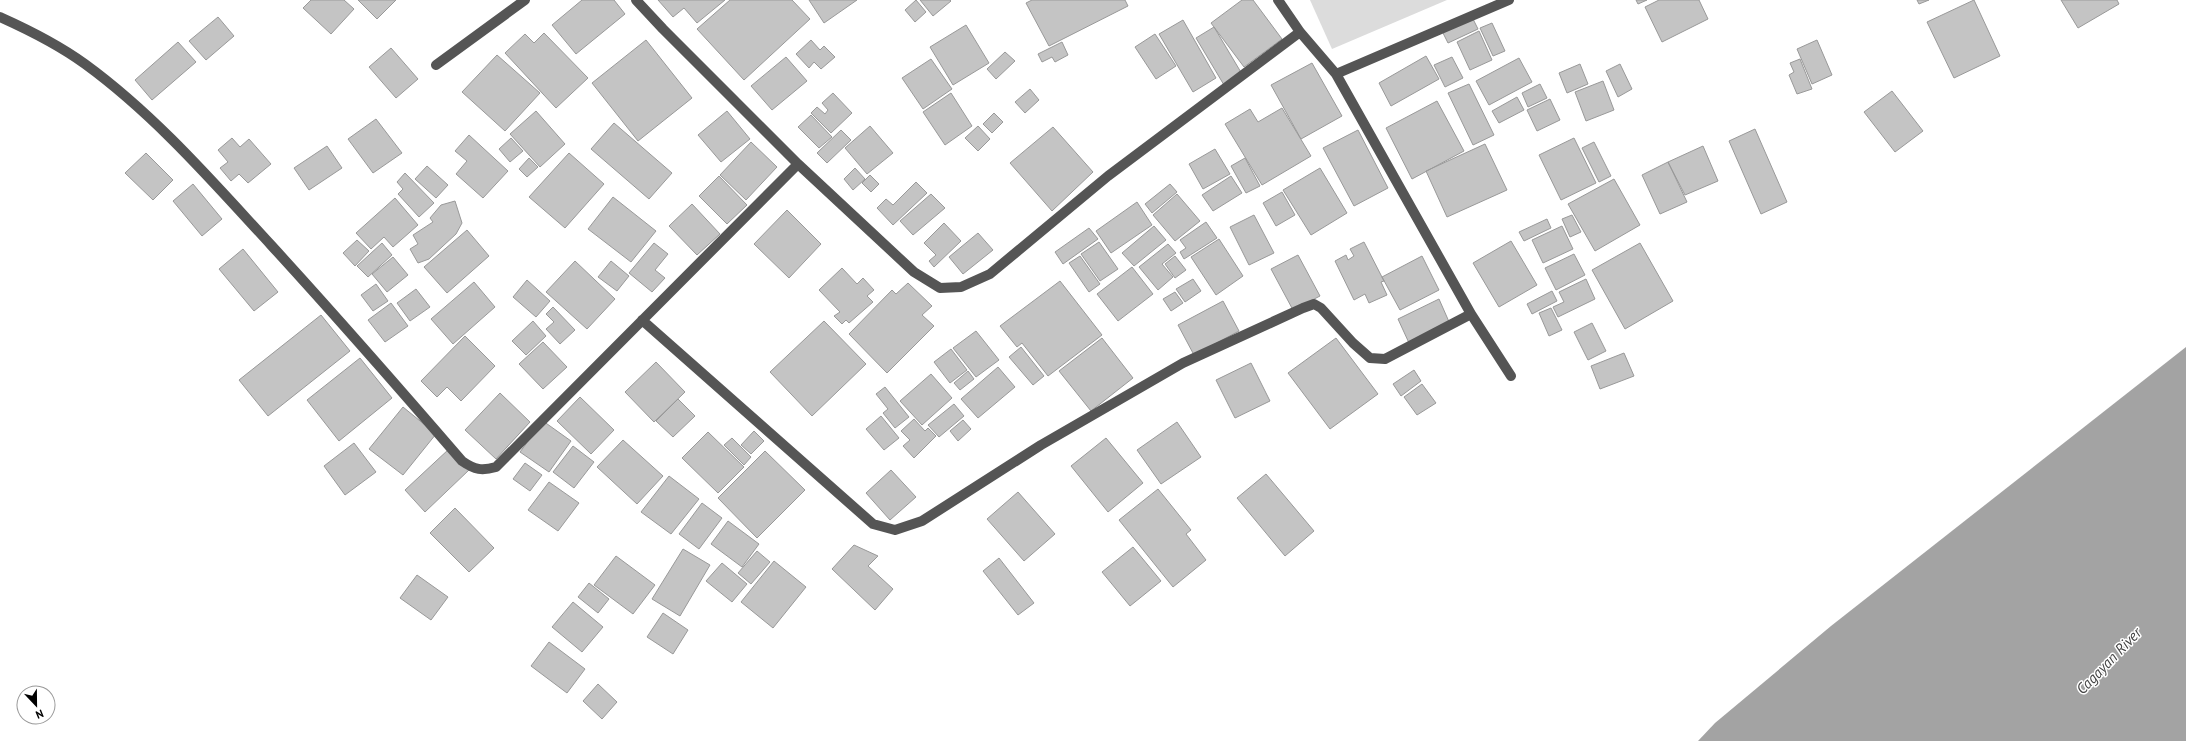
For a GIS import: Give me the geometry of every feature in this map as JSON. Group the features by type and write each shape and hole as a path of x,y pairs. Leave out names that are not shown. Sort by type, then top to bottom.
{"street":[{"path":"436,65 524,0"},
{"path":"636,0 798,164 914,272 940,288 962,287 990,274 1108,176 1300,32"},
{"path":"1278,0 1300,32 1336,74 1472,314 1511,376"},
{"path":"1336,74 1509,0"},
{"path":"0,17 28,30 84,63 126,97 157,126 203,171 362,345 462,461 472,468 482,471 496,466 798,164"},
{"path":"642,320 872,524 895,530 922,521 1041,445 1183,363 1303,308 1314,304 1321,308 1353,343 1370,358 1385,359 1472,314"}],"shaded area":[{"path":"1310,0 1447,0 1332,49"}],"water":[{"name":"Cagayan River","path":"2186,347 2186,741 1698,741 1715,723 1831,626"}],"building":[{"path":"311,0 344,0 354,9 331,34 303,8"},
{"path":"358,0 396,0 377,19"},
{"path":"582,0 614,0 625,14 576,54 552,25"},
{"path":"658,0 725,0 697,23 684,8 673,17"},
{"path":"730,0 792,0 810,19 744,80 697,29"},
{"path":"809,0 857,0 824,23"},
{"path":"916,0 926,12 915,22 905,10"},
{"path":"920,0 950,0 951,1 933,16"},
{"path":"1032,0 1125,0 1128,6 1049,46 1026,3"},
{"path":"1242,0 1253,0 1282,39 1244,67 1211,23"},
{"path":"1636,0 1647,0 1638,4"},
{"path":"1659,0 1699,0 1708,19 1662,42 1645,7"},
{"path":"1917,0 1929,0 1919,4"},
{"path":"1974,0 2000,56 1954,78 1927,22"},
{"path":"2061,0 2117,0 2119,4 2078,28"},
{"path":"218,17 234,36 206,60 189,41"},
{"path":"1472,17 1478,29 1448,43 1442,31"},
{"path":"1183,20 1216,78 1193,92 1159,34"},
{"path":"1492,23 1505,51 1493,56 1480,28"},
{"path":"966,25 989,63 953,85 930,47"},
{"path":"1214,27 1242,74 1224,85 1196,38"},
{"path":"1479,31 1492,60 1470,70 1457,42"},
{"path":"544,33 588,78 556,108 505,53 525,34 534,43"},
{"path":"1155,34 1176,66 1156,79 1135,47"},
{"path":"646,40 692,98 638,141 592,83"},
{"path":"811,40 820,50 824,46 835,57 821,69 814,62 809,68 796,54"},
{"path":"1817,40 1832,75 1812,84 1797,49"},
{"path":"178,42 196,62 152,100 135,80"},
{"path":"1062,42 1068,55 1055,62 1052,57 1042,62 1038,54"},
{"path":"391,48 418,79 396,98 369,67"},
{"path":"1005,52 1015,61 996,79 987,69"},
{"path":"497,55 540,93 505,131 462,92"},
{"path":"1426,56 1439,79 1391,106 1379,83"},
{"path":"786,57 807,81 772,110 751,86"},
{"path":"1452,57 1463,78 1445,87 1434,65"},
{"path":"1519,58 1532,82 1489,105 1476,81"},
{"path":"931,59 952,89 923,109 902,78"},
{"path":"1800,59 1812,89 1797,94 1789,75 1794,72 1790,63"},
{"path":"1312,63 1342,116 1301,139 1271,85"},
{"path":"1580,64 1588,84 1567,93 1559,73"},
{"path":"1620,64 1632,89 1618,97 1606,71"},
{"path":"1603,81 1614,110 1586,121 1575,92"},
{"path":"1469,84 1494,135 1473,145 1448,93"},
{"path":"1540,84 1547,98 1528,107 1522,93"},
{"path":"1030,89 1039,100 1025,113 1015,102"},
{"path":"1892,91 1923,131 1895,152 1864,112"},
{"path":"833,93 852,113 831,133 811,113 817,107 825,114 828,110 822,103"},
{"path":"951,93 972,126 945,145 923,112"},
{"path":"1517,97 1524,110 1499,123 1492,111"},
{"path":"1550,99 1560,120 1537,131 1527,110"},
{"path":"1437,101 1464,151 1412,179 1386,128"},
{"path":"1282,108 1311,156 1262,185 1225,124 1250,109 1258,122"},
{"path":"536,111 565,144 540,167 510,134"},
{"path":"727,111 750,139 721,162 698,135"},
{"path":"994,113 1003,122 992,133 983,124"},
{"path":"811,115 832,137 819,148 798,127"},
{"path":"376,119 402,153 373,173 348,139"},
{"path":"614,123 672,173 649,199 591,149"},
{"path":"870,126 893,153 867,174 845,148"},
{"path":"978,126 990,139 978,151 965,138"},
{"path":"1053,127 1093,172 1052,211 1010,163"},
{"path":"1755,129 1787,202 1761,214 1729,141"},
{"path":"841,130 851,140 827,163 817,153"},
{"path":"1358,130 1388,188 1354,206 1323,148"},
{"path":"469,135 508,171 483,198 456,174 467,161 455,151"},
{"path":"232,138 240,147 249,139 271,164 248,183 239,174 231,181 220,168 228,162 218,150"},
{"path":"511,138 523,151 510,162 499,149"},
{"path":"1574,138 1596,183 1561,200 1539,155"},
{"path":"751,142 777,167 746,200 720,175"},
{"path":"1594,142 1611,176 1599,182 1582,148"},
{"path":"1485,144 1507,190 1447,217 1426,171"},
{"path":"327,146 342,168 309,190 294,168"},
{"path":"1703,146 1718,181 1685,195 1668,162"},
{"path":"1215,149 1230,174 1203,189 1189,164"},
{"path":"146,153 173,180 153,200 125,173"},
{"path":"569,153 604,184 565,228 529,197"},
{"path":"529,158 538,167 527,177 519,169"},
{"path":"1245,158 1260,186 1246,193 1231,166"},
{"path":"1668,162 1687,202 1660,214 1642,175"},
{"path":"427,166 448,185 436,198 415,179"},
{"path":"855,168 865,179 853,190 844,179"},
{"path":"1320,168 1347,213 1311,235 1283,190"},
{"path":"405,173 434,203 419,217 398,194 403,189 397,182"},
{"path":"870,175 879,184 871,192 862,183"},
{"path":"719,176 747,205 727,224 699,196"},
{"path":"1231,176 1242,193 1213,211 1202,195"},
{"path":"1614,179 1640,225 1595,251 1568,204"},
{"path":"916,182 927,193 893,225 877,208 886,199 893,205"},
{"path":"193,184 222,219 202,236 173,201"},
{"path":"1170,184 1177,192 1152,213 1145,204"},
{"path":"1282,192 1295,215 1276,226 1263,203"},
{"path":"931,194 945,208 913,235 900,221"},
{"path":"1177,194 1200,221 1175,241 1153,215"},
{"path":"613,197 656,231 631,262 588,229"},
{"path":"395,198 418,225 393,247 384,237 371,249 356,233"},
{"path":"455,201 462,223 456,234 429,259 418,263 410,249 418,244 413,235 433,222 430,218 441,205"},
{"path":"1137,202 1152,225 1111,253 1096,231"},
{"path":"692,204 720,234 697,255 669,226"},
{"path":"787,210 821,244 789,278 754,244"},
{"path":"1254,215 1274,253 1249,265 1230,227"},
{"path":"1572,215 1581,232 1570,237 1562,219"},
{"path":"1547,219 1551,228 1524,241 1519,232"},
{"path":"1206,222 1217,238 1184,259 1180,252 1186,248 1180,240"},
{"path":"944,223 961,241 934,267 929,261 936,255 924,243"},
{"path":"1154,226 1166,240 1134,266 1122,253"},
{"path":"1562,226 1573,249 1543,263 1532,240"},
{"path":"1089,228 1098,239 1063,264 1055,252"},
{"path":"467,230 489,256 447,293 424,267"},
{"path":"978,233 993,250 963,274 949,257"},
{"path":"1219,239 1243,276 1216,295 1191,257"},
{"path":"357,240 369,251 355,266 343,253"},
{"path":"1511,241 1537,285 1499,307 1473,263"},
{"path":"1099,242 1118,269 1100,281 1081,254"},
{"path":"1364,242 1384,281 1381,282 1387,295 1369,303 1365,294 1354,300 1335,261 1346,255 1348,260 1354,256 1350,249"},
{"path":"382,243 392,255 368,277 357,266"},
{"path":"654,243 668,254 655,270 665,278 652,292 629,273"},
{"path":"1640,243 1673,301 1625,329 1592,270"},
{"path":"1168,244 1176,253 1162,264 1173,277 1158,290 1139,267"},
{"path":"243,249 278,292 254,311 219,269"},
{"path":"1574,254 1585,275 1556,290 1545,268"},
{"path":"1298,255 1320,296 1293,310 1271,269"},
{"path":"1080,256 1100,284 1089,292 1069,263"},
{"path":"1175,256 1186,270 1175,278 1165,264"},
{"path":"1422,256 1439,290 1400,310 1382,277"},
{"path":"393,257 408,275 387,292 372,274"},
{"path":"575,261 615,299 587,329 546,292"},
{"path":"611,261 629,276 617,291 598,277"},
{"path":"1132,267 1153,294 1118,321 1097,294"},
{"path":"842,268 857,284 863,278 874,290 867,296 873,302 849,323 846,320 842,324 834,316 840,312 819,290"},
{"path":"1193,279 1201,291 1185,302 1176,289"},
{"path":"1586,279 1595,299 1558,317 1553,307 1564,302 1559,292"},
{"path":"527,280 550,301 536,317 513,297"},
{"path":"1060,281 1102,335 1048,376 1022,343 1017,347 1000,326"},
{"path":"474,282 495,307 453,344 431,319"},
{"path":"908,283 932,306 922,315 934,326 887,373 849,334 892,290 896,294"},
{"path":"376,284 388,301 373,311 361,295"},
{"path":"416,289 430,307 410,321 397,303"},
{"path":"1552,291 1557,301 1532,314 1527,304"},
{"path":"1175,292 1183,303 1171,311 1163,299"},
{"path":"1439,299 1450,324 1409,343 1398,319"},
{"path":"1223,301 1239,331 1194,355 1178,325"},
{"path":"391,303 408,326 385,342 368,320"},
{"path":"553,307 575,330 560,344 546,329 554,322 546,314"},
{"path":"1551,308 1562,330 1549,336 1539,313"},
{"path":"321,315 350,351 268,416 239,380"},
{"path":"533,321 546,336 526,355 512,341"},
{"path":"824,321 866,364 812,416 770,372"},
{"path":"1592,323 1606,351 1588,360 1574,332"},
{"path":"976,331 999,360 976,377 953,348"},
{"path":"465,336 495,366 461,401 447,387 437,397 421,381"},
{"path":"1102,338 1133,378 1091,411 1059,371"},
{"path":"1336,338 1378,394 1330,429 1288,373"},
{"path":"543,342 567,367 543,389 519,364"},
{"path":"1021,347 1044,376 1033,385 1009,357"},
{"path":"951,349 967,370 950,383 934,362"},
{"path":"1624,353 1634,376 1600,389 1591,366"},
{"path":"360,358 392,398 339,441 307,400"},
{"path":"656,362 685,392 654,422 625,392"},
{"path":"1251,363 1270,401 1235,418 1216,380"},
{"path":"998,367 1015,387 978,418 961,399"},
{"path":"1414,370 1421,381 1401,396 1393,384"},
{"path":"968,371 974,379 960,390 954,383"},
{"path":"931,374 952,398 922,425 900,401"},
{"path":"1422,384 1436,403 1417,415 1404,397"},
{"path":"885,387 909,417 895,428 883,413 888,409 876,394"},
{"path":"500,393 530,422 496,459 465,430"},
{"path":"580,397 614,430 591,454 557,421"},
{"path":"678,399 695,416 673,437 656,421"},
{"path":"954,404 964,416 939,437 928,425"},
{"path":"403,407 436,434 403,475 369,449"},
{"path":"881,416 899,438 884,450 866,429"},
{"path":"914,419 925,431 928,428 936,436 914,458 903,446 910,440 901,431"},
{"path":"963,420 971,429 958,441 950,431"},
{"path":"543,421 571,441 549,472 520,452"},
{"path":"1177,422 1201,457 1161,484 1137,450"},
{"path":"754,431 764,441 751,454 741,445"},
{"path":"708,432 744,467 718,493 682,458"},
{"path":"732,438 751,457 744,465 724,445"},
{"path":"1106,438 1143,483 1108,512 1071,466"},
{"path":"623,440 663,476 637,504 597,467"},
{"path":"354,443 376,472 345,495 324,466"},
{"path":"573,446 594,462 574,488 553,472"},
{"path":"449,449 469,470 425,512 405,490"},
{"path":"765,451 805,490 757,538 718,498"},
{"path":"525,463 542,475 530,491 513,479"},
{"path":"891,470 916,497 890,520 866,493"},
{"path":"1266,474 1314,531 1285,556 1237,498"},
{"path":"669,476 699,499 671,534 641,512"},
{"path":"549,482 579,503 558,531 528,510"},
{"path":"1158,489 1191,530 1186,534 1206,560 1173,587 1119,520"},
{"path":"1018,492 1055,534 1024,561 987,519"},
{"path":"702,503 722,518 699,549 679,534"},
{"path":"455,508 494,548 469,572 430,533"},
{"path":"728,521 759,544 742,567 711,544"},
{"path":"854,545 878,556 868,566 893,589 875,610 832,569"},
{"path":"1133,547 1161,581 1130,606 1102,572"},
{"path":"683,549 710,565 680,616 652,599"},
{"path":"757,551 770,562 751,584 738,573"},
{"path":"616,556 655,585 633,614 594,585"},
{"path":"999,558 1034,603 1018,615 983,571"},
{"path":"774,561 806,587 773,628 741,602"},
{"path":"722,563 747,584 732,602 706,581"},
{"path":"417,575 448,597 431,620 400,598"},
{"path":"589,583 609,599 598,613 578,597"},
{"path":"573,602 603,627 582,652 552,627"},
{"path":"663,613 688,630 673,654 647,637"},
{"path":"549,642 585,669 567,693 531,666"},
{"path":"598,684 617,702 602,719 583,701"}]}
